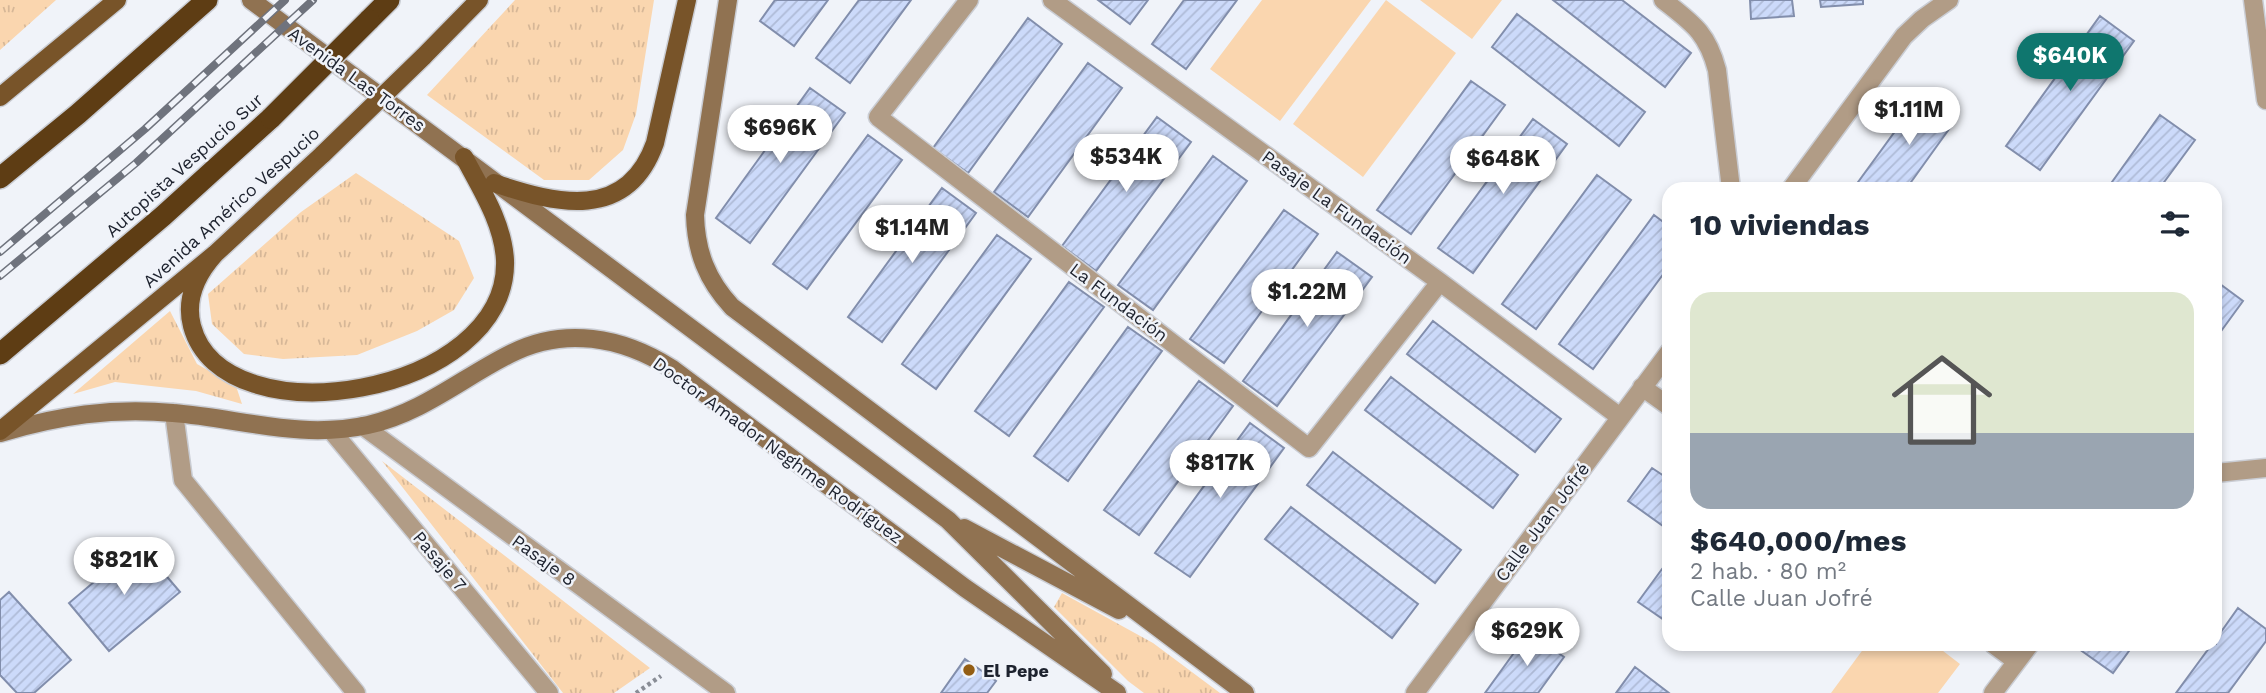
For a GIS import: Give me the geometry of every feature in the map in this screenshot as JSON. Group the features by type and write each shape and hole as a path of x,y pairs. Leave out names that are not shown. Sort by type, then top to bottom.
{"highway":[{"path":"0,178 207,0"},
{"name":"Autopista Vespucio Sur","path":"0,354 163,216 271,118 389,0"}],"main road":[{"path":"0,97 117,0"},
{"name":"Avenida Américo Vespucio","path":"0,432 215,254 323,154 479,0"},
{"path":"494,183 536,197 578,202 607,196 631,182 646,163 655,143 687,0"},
{"path":"215,254 200,273 189,311 198,341 223,368 261,385 303,392 353,390 397,379 440,359 471,337 493,307 503,282 505,260 500,234 464,157"}],"street":[{"name":"Avenida Las Torres","path":"251,0 464,157"},
{"name":"Doctor Amador Neghme Rodríguez","path":"729,0 696,197 697,244 712,282 732,307 1245,693"},
{"name":"La Fundación","path":"969,0 878,117 1310,448 1440,282"},
{"name":"Pasaje La Fundación","path":"1052,0 1440,282 1620,417"},
{"path":"1662,0 1703,34 1712,52 1717,70 1730,182"},
{"path":"1796,182 1904,36 1949,0"},
{"path":"2253,0 2266,100"},
{"name":"Doctor Amador Neghme Rodríguez","path":"464,157 494,183 948,520 1120,693"},
{"name":"Doctor Amador Neghme Rodríguez","path":"0,432 58,417 143,411 174,413 264,428 331,430 363,426 416,409 511,354 533,345 556,339 581,337 605,340 629,346 671,369 965,588 1120,693"},
{"name":"Calle Juan Jofré","path":"1415,693 1662,361"},
{"path":"1642,387 1662,401"},
{"path":"174,413 183,480 356,693"},
{"name":"Pasaje 8","path":"363,426 726,693"},
{"name":"Pasaje 7","path":"331,430 549,693"},
{"path":"2222,473 2266,468"},
{"name":"Doctor Amador Neghme Rodríguez","path":"948,520 1138,619 1177,643"},
{"path":"2002,651 2016,662"},
{"path":"1993,693 2025,651"}],"green space":[{"path":"0,0 56,0 0,50"},
{"path":"515,0 654,0 636,114 623,150 589,180 544,180 427,95"},
{"path":"1262,0 1371,0 1280,121 1210,69"},
{"path":"1386,0 1456,53 1363,177 1293,124"},
{"path":"1420,0 1502,0 1472,39"},
{"path":"356,173 459,241 474,278 454,310 417,331 357,355 283,359 244,354 212,324 208,294 301,212"},
{"path":"170,311 197,364 236,386 242,404 196,391 115,382 73,394"},
{"path":"382,461 650,668 614,693 563,693"},
{"path":"1062,593 1153,643 1220,693 1144,693 1128,681 1054,607"},
{"path":"1862,651 1943,651 1960,664 1938,693 1831,693"}],"building":[{"path":"775,0 828,0 794,46 760,21"},
{"path":"859,0 911,0 850,83 816,58"},
{"path":"1098,0 1148,0 1130,24"},
{"path":"1184,0 1237,0 1186,69 1152,44"},
{"path":"1553,0 1622,0 1691,53 1665,87"},
{"path":"1750,0 1792,0 1794,16 1751,19"},
{"path":"1820,0 1863,0 1863,4 1821,7"},
{"path":"1517,14 1645,112 1619,146 1492,47"},
{"path":"2100,16 2134,41 2040,170 2006,146"},
{"path":"1028,18 1062,44 968,173 933,148"},
{"path":"1088,63 1122,88 1028,217 994,192"},
{"path":"1471,81 1505,105 1411,234 1377,210"},
{"path":"810,88 845,113 750,243 716,218"},
{"path":"1923,93 1957,118 1911,182 1858,182"},
{"path":"2160,115 2195,140 2164,182 2112,182"},
{"path":"1157,117 1191,142 1096,271 1062,246"},
{"path":"1533,119 1567,144 1473,273 1438,248"},
{"path":"868,135 902,160 807,289 773,264"},
{"path":"1213,156 1247,181 1153,310 1118,285"},
{"path":"1597,175 1631,200 1536,329 1502,304"},
{"path":"942,188 976,213 882,342 848,317"},
{"path":"1284,210 1318,234 1224,363 1190,339"},
{"path":"1654,215 1662,221 1662,276 1593,369 1559,344"},
{"path":"997,235 1031,259 936,389 902,364"},
{"path":"1337,252 1372,277 1277,406 1243,381"},
{"path":"1069,282 1104,307 1009,436 975,411"},
{"path":"2222,285 2243,301 2222,330"},
{"path":"1433,321 1561,419 1535,452 1407,354"},
{"path":"1128,327 1162,351 1068,481 1034,456"},
{"path":"1391,377 1518,475 1493,508 1365,410"},
{"path":"1199,381 1233,406 1139,535 1104,510"},
{"path":"1250,423 1284,448 1190,577 1155,553"},
{"path":"1333,452 1461,550 1435,583 1307,485"},
{"path":"1652,468 1662,475 1662,525 1628,501"},
{"path":"1291,507 1418,604 1392,638 1265,539"},
{"path":"139,544 180,592 109,651 69,603"},
{"path":"1662,569 1662,618 1638,602"},
{"path":"9,592 71,660 34,693 17,693 0,675 0,600"},
{"path":"2238,608 2266,629 2266,641 2228,693 2176,693 2207,651 2222,651 2222,631"},
{"path":"1529,632 1564,657 1538,693 1485,693"},
{"path":"2082,651 2129,651 2113,673"},
{"name":"El Pepe","path":"965,659 996,681 987,693 941,693"},
{"path":"1635,667 1669,693 1616,693"}],"railway":[{"path":"0,252 145,129 285,0"},
{"path":"0,276 136,163 313,0"}],"place":[{"name":"El Pepe","path":"969,670"}]}
